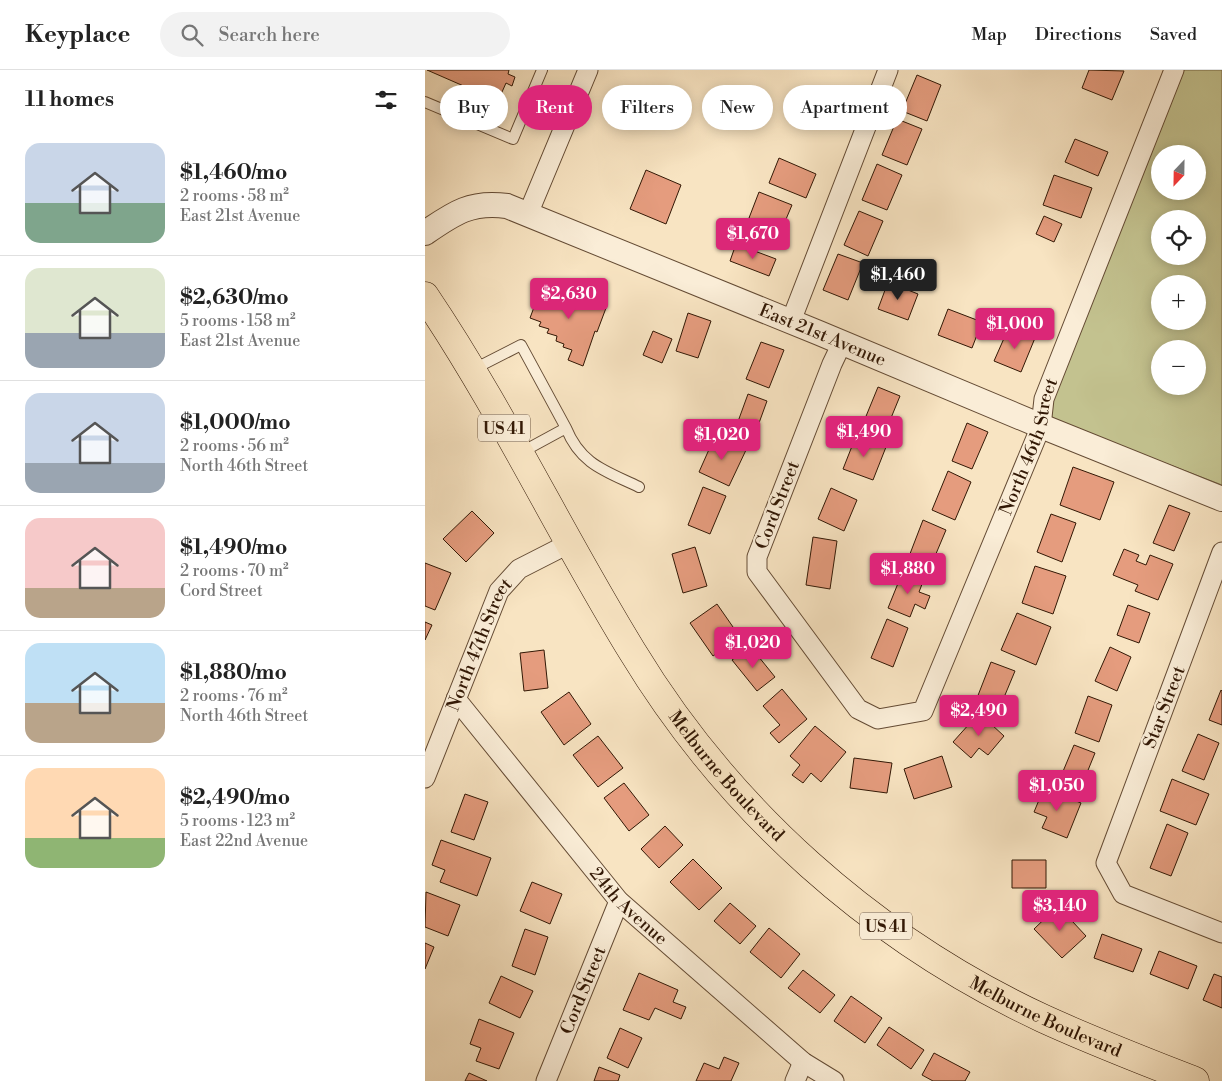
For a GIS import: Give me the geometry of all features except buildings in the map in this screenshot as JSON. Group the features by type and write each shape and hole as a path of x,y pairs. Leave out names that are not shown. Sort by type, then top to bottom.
{"main road":[{"name":"Melburne Boulevard","path":"425,296 471,370 632,651 684,727 746,802 781,838 812,867 882,924 923,952 965,977 1042,1018 1195,1081"}],"street":[{"path":"528,214 588,70"},
{"path":"791,322 888,70"},
{"name":"North 46th Street","path":"923,711 1041,426 1044,399 1174,70"},
{"name":"East 21st Avenue","path":"425,233 459,212 489,204 507,206 843,342 1041,426 1222,498"},
{"name":"Cord Street","path":"843,342 832,364 757,557 757,572 858,709 878,719 923,711"},
{"name":"North 47th Street","path":"425,778 499,591 519,570 570,543"},
{"name":"Star Street","path":"1222,552 1106,863 1123,894 1222,933"},
{"name":"24th Avenue","path":"456,699 619,901 803,1062 834,1081"},
{"name":"Cord Street","path":"546,1081 619,901"},
{"path":"795,1081 803,1062"}],"lane":[{"path":"425,102 513,139 542,70"},
{"path":"471,370 521,345 572,442 590,463 639,488"},
{"path":"519,454 566,428"}],"shaded area":[{"path":"1184,70 1222,70 1222,485 1051,419 1053,401 1151,153 1151,200 1206,200 1206,145 1154,145"}]}
